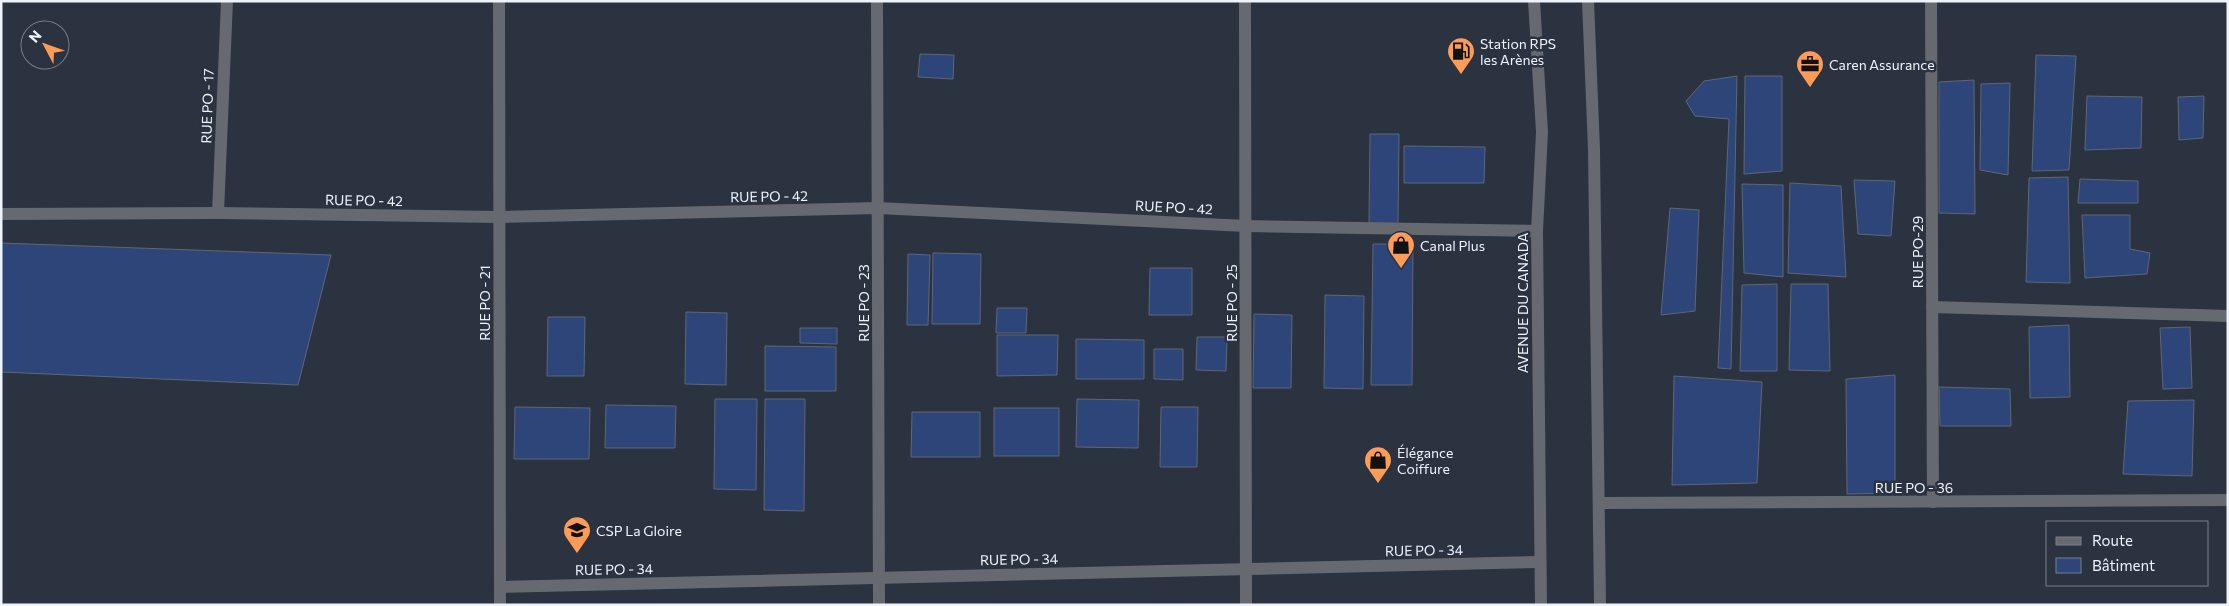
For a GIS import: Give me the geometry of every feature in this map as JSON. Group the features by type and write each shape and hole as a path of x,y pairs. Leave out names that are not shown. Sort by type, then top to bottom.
{"street":[{"name":"RUE PO - 17","path":"218,213 227,1"},
{"name":"RUE PO - 21","path":"499,1 500,605"},
{"name":"RUE PO - 23","path":"877,1 880,605"},
{"name":"RUE PO - 25","path":"1245,1 1246,605"},
{"name":"AVENUE DU CANADA","path":"1534,1 1542,132 1537,232 1539,562 1541,605"},
{"path":"1588,1 1594,150 1600,605"},
{"name":"RUE PO-29","path":"1931,1 1933,502"},
{"name":"RUE PO - 42","path":"1,214 218,213 499,217 878,208 1246,226 1537,232"},
{"path":"1932,307 2228,316"},
{"name":"RUE PO - 36","path":"1600,503 2228,500"},
{"name":"RUE PO - 34","path":"500,587 1539,562"}],"building":[{"path":"920,54 954,55 953,79 918,77"},
{"path":"2036,55 2076,56 2069,170 2032,171"},
{"path":"1737,76 1731,369 1718,368 1729,119 1695,116 1686,101 1704,81"},
{"path":"1745,76 1782,76 1782,171 1744,174"},
{"path":"1974,80 1975,214 1939,213 1939,82"},
{"path":"2010,83 2008,175 1980,170 1981,84"},
{"path":"2087,96 2142,97 2141,148 2085,150"},
{"path":"2204,96 2203,138 2179,140 2178,97"},
{"path":"1370,134 1399,134 1398,224 1369,224"},
{"path":"1404,146 1485,147 1484,183 1404,183"},
{"path":"2068,177 2070,283 2026,282 2029,178"},
{"path":"2080,179 2138,181 2138,203 2078,203"},
{"path":"1854,180 1895,181 1891,236 1858,234"},
{"path":"1790,183 1841,186 1846,277 1788,273"},
{"path":"1742,184 1783,185 1783,277 1744,273"},
{"path":"1670,208 1699,210 1695,311 1661,315"},
{"path":"2082,215 2130,215 2130,249 2150,253 2147,274 2085,278"},
{"path":"1,243 331,255 298,385 1,372"},
{"path":"1373,244 1413,244 1412,385 1371,385"},
{"path":"933,253 981,254 980,324 932,324"},
{"path":"908,254 930,255 928,325 907,325"},
{"path":"1150,268 1192,268 1192,315 1149,315"},
{"path":"1777,284 1777,371 1740,371 1742,285"},
{"path":"1791,284 1828,284 1830,371 1789,370"},
{"path":"1325,295 1364,296 1363,389 1324,388"},
{"path":"997,308 1027,308 1026,333 996,333"},
{"path":"686,312 727,313 726,385 685,384"},
{"path":"1254,314 1292,315 1291,388 1253,388"},
{"path":"548,317 585,317 584,376 547,376"},
{"path":"2069,325 2070,397 2030,398 2029,327"},
{"path":"2190,327 2192,388 2163,389 2160,328"},
{"path":"800,328 837,328 837,344 800,343"},
{"path":"997,335 1058,335 1057,375 997,376"},
{"path":"1197,337 1227,337 1226,371 1196,370"},
{"path":"1076,339 1144,340 1144,379 1076,379"},
{"path":"765,346 836,347 836,391 765,391"},
{"path":"1154,349 1183,349 1183,380 1154,379"},
{"path":"1895,375 1895,493 1847,494 1846,379"},
{"path":"1674,376 1762,382 1757,483 1672,485"},
{"path":"1939,387 2010,389 2011,426 1940,426"},
{"path":"715,399 757,399 756,490 714,489"},
{"path":"765,399 805,399 804,511 764,510"},
{"path":"1077,399 1139,400 1138,448 1076,447"},
{"path":"2194,400 2192,476 2123,474 2128,401"},
{"path":"606,405 676,406 675,448 605,448"},
{"path":"515,407 590,408 589,459 514,459"},
{"path":"1161,407 1198,407 1197,467 1160,467"},
{"path":"994,408 1059,408 1059,456 994,456"},
{"path":"912,412 980,412 980,457 911,457"}],"place":[{"name":"Station RPS les Arènes","path":"1461,75"},
{"name":"Caren Assurance","path":"1810,88"},
{"name":"Canal Plus","path":"1401,269"},
{"name":"Élégance Coiffure","path":"1378,484"},
{"name":"CSP La Gloire","path":"577,554"}]}
